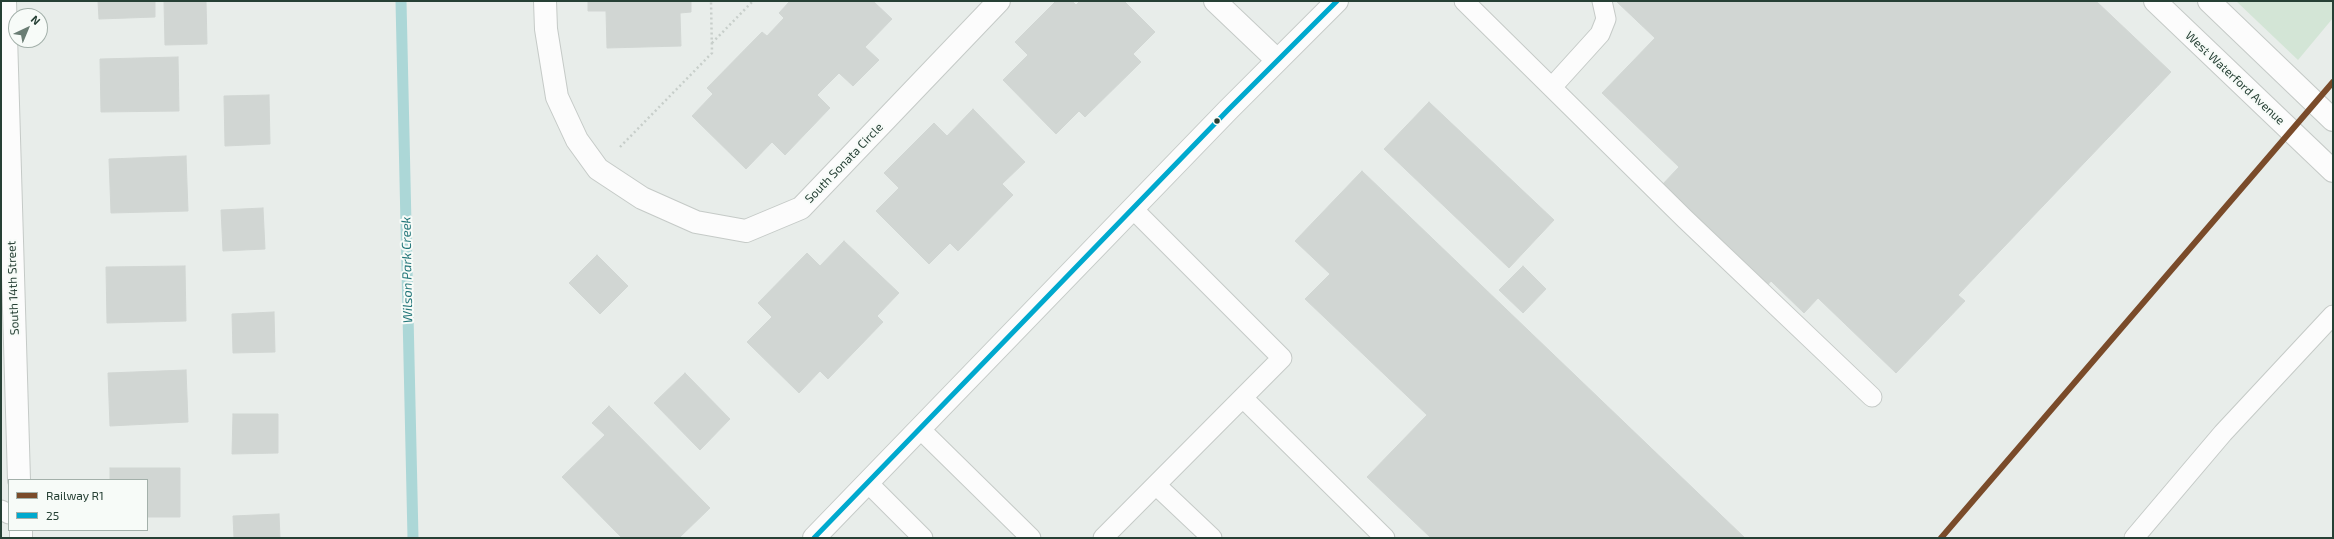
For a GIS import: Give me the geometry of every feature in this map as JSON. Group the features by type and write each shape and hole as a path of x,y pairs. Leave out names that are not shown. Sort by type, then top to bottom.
{"street":[{"name":"South 14th Street","path":"5,1 19,479"},
{"name":"South Sonata Circle","path":"545,1 546,29 557,97 577,140 598,169 642,198 696,222 746,231 801,208 999,1"},
{"path":"1215,1 1277,60"},
{"path":"814,538 1277,60 1337,1"},
{"name":"West Waterford Avenue","path":"2155,1 2333,171"},
{"path":"2210,1 2333,120"}],"lane":[{"path":"1464,1 1685,219 1872,397"},
{"path":"1552,87 1600,34 1606,19 1602,1"},
{"path":"1103,538 1282,358 1133,209"},
{"path":"2134,538 2223,433 2333,315"},
{"path":"1243,398 1385,538"},
{"path":"920,429 1031,538"},
{"path":"868,483 923,538"},
{"path":"1156,485 1212,538"}],"path":[{"path":"598,169 712,53 711,1"},
{"path":"712,43 753,1"}],"green space":[{"path":"2236,1 2333,1 2333,18 2298,60"}],"building":[{"path":"98,1 155,1 155,17 99,19"},
{"path":"206,1 207,44 165,45 164,2"},
{"path":"588,1 691,1 691,12 680,13 681,46 607,48 606,11 588,11"},
{"path":"790,1 873,1 892,19 865,47 879,60 853,86 839,73 817,95 830,108 785,155 772,142 746,169 692,116 713,94 707,88 762,32 767,36 784,18 779,13"},
{"path":"1056,1 1072,1 1076,5 1080,1 1124,1 1155,32 1133,54 1141,62 1085,117 1079,111 1056,134 1003,80 1028,55 1015,42"},
{"path":"1616,1 2096,1 2171,72 1958,295 1965,301 1896,373 1818,298 1804,313 1771,281 1766,287 1661,186 1679,167 1602,93 1655,38"},
{"path":"178,57 179,111 101,112 100,59"},
{"path":"269,95 270,144 225,146 224,96"},
{"path":"1429,102 1554,220 1509,268 1384,149"},
{"path":"973,109 1025,162 1002,184 1013,195 958,251 950,243 929,264 876,211 899,188 884,173 934,123 947,136"},
{"path":"186,156 188,211 111,213 109,159"},
{"path":"1362,171 1745,538 1431,538 1367,477 1427,415 1305,299 1330,274 1295,241"},
{"path":"263,208 265,249 223,251 221,210"},
{"path":"844,241 899,293 877,316 883,322 828,379 820,371 799,393 747,342 772,317 758,303 807,253 820,266"},
{"path":"597,255 628,286 600,314 569,283"},
{"path":"185,266 186,321 107,323 106,267"},
{"path":"1523,266 1546,289 1523,313 1499,290"},
{"path":"274,312 275,352 233,353 232,314"},
{"path":"186,370 188,422 110,426 108,373"},
{"path":"685,373 730,419 700,450 654,403"},
{"path":"609,406 710,508 679,538 622,538 562,477 605,435 592,423"},
{"path":"233,414 278,414 278,453 232,454"},
{"path":"110,468 180,468 180,517 148,517 148,479 110,479"},
{"path":"279,514 280,538 234,538 233,516"}],"waterway":[{"name":"Wilson Park Creek","path":"401,1 413,538"}],"rail line":[{"name":"R1","path":"1941,538 2333,82"}],"transit line":[{"name":"25","path":"814,538 1228,110 1337,1"}]}
